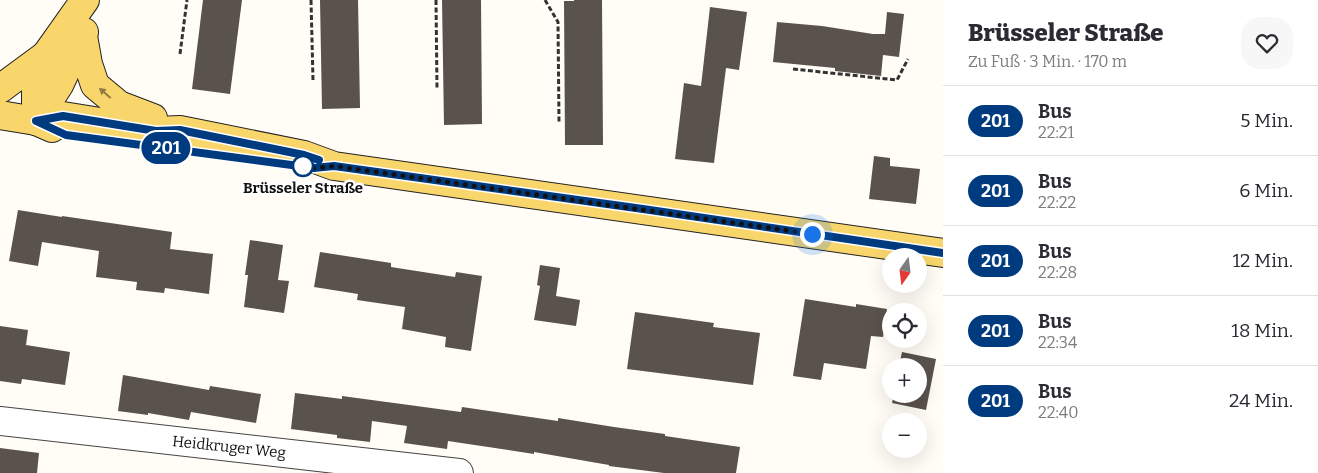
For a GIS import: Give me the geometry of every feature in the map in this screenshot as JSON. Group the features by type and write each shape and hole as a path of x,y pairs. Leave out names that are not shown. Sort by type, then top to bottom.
{"main road":[{"path":"36,121 36,81 46,55 85,0"},
{"path":"36,121 59,85 83,36 94,0"},
{"path":"83,36 88,64 95,84 119,106 180,130 304,155 334,166 943,253"},
{"path":"0,89 46,55"},
{"path":"0,116 36,121 66,135 314,168 334,166"},
{"path":"36,121 63,116 156,131 180,130"}],"street":[{"name":"Heidkruger Weg","path":"0,421 317,465 459,473"}],"path":[{"path":"180,54 187,0"},
{"path":"311,0 314,80"},
{"path":"436,0 437,88"},
{"path":"544,0 558,22 559,122"},
{"path":"793,69 897,80 908,59"}],"building":[{"path":"203,0 242,0 230,94 192,89"},
{"path":"320,0 358,0 360,108 322,109"},
{"path":"442,0 481,0 482,124 444,125"},
{"path":"602,0 603,145 565,145 564,1"},
{"path":"710,7 747,12 739,70 726,68 714,163 675,159 684,83 701,86"},
{"path":"887,12 904,14 899,57 883,55 881,76 835,71 835,68 773,62 777,22 885,34"},
{"path":"874,156 890,158 890,166 920,169 916,204 869,199"},
{"path":"18,210 172,232 170,249 213,254 209,294 165,288 164,293 136,290 137,282 96,277 99,251 42,242 38,266 9,261"},
{"path":"250,240 283,245 278,280 289,281 284,313 244,307 248,275 245,275"},
{"path":"320,252 391,263 391,267 455,277 456,272 482,276 471,351 445,347 446,337 402,329 405,307 357,300 358,294 314,287"},
{"path":"540,265 560,268 556,296 580,300 576,326 534,320 540,286 537,285"},
{"path":"805,299 856,307 856,304 882,308 882,337 871,336 866,369 824,363 821,380 793,376"},
{"path":"635,312 714,323 713,327 760,333 753,385 627,369"},
{"path":"0,326 28,330 26,345 70,352 65,385 22,379 21,384 0,381"},
{"path":"902,352 936,359 926,410 892,403 927,403 927,358 901,358"},
{"path":"123,375 209,390 210,386 261,394 256,423 191,412 189,420 148,413 148,415 118,411"},
{"path":"295,393 342,399 342,396 461,412 462,407 558,421 558,418 740,447 736,473 664,473 609,466 534,452 534,454 448,441 447,449 404,443 407,426 372,421 370,442 337,438 337,435 291,429"},
{"path":"0,448 39,453 37,473 0,473"}],"bus line":[{"name":"201","path":"319,160 304,155 180,130 156,131 63,116 36,121 66,135 314,168 334,166 943,253"}],"place":[{"name":"Brüsseler Straße","path":"303,166"}],"route":[{"path":"303,166 295,165 314,168 334,166 812,234"}]}
